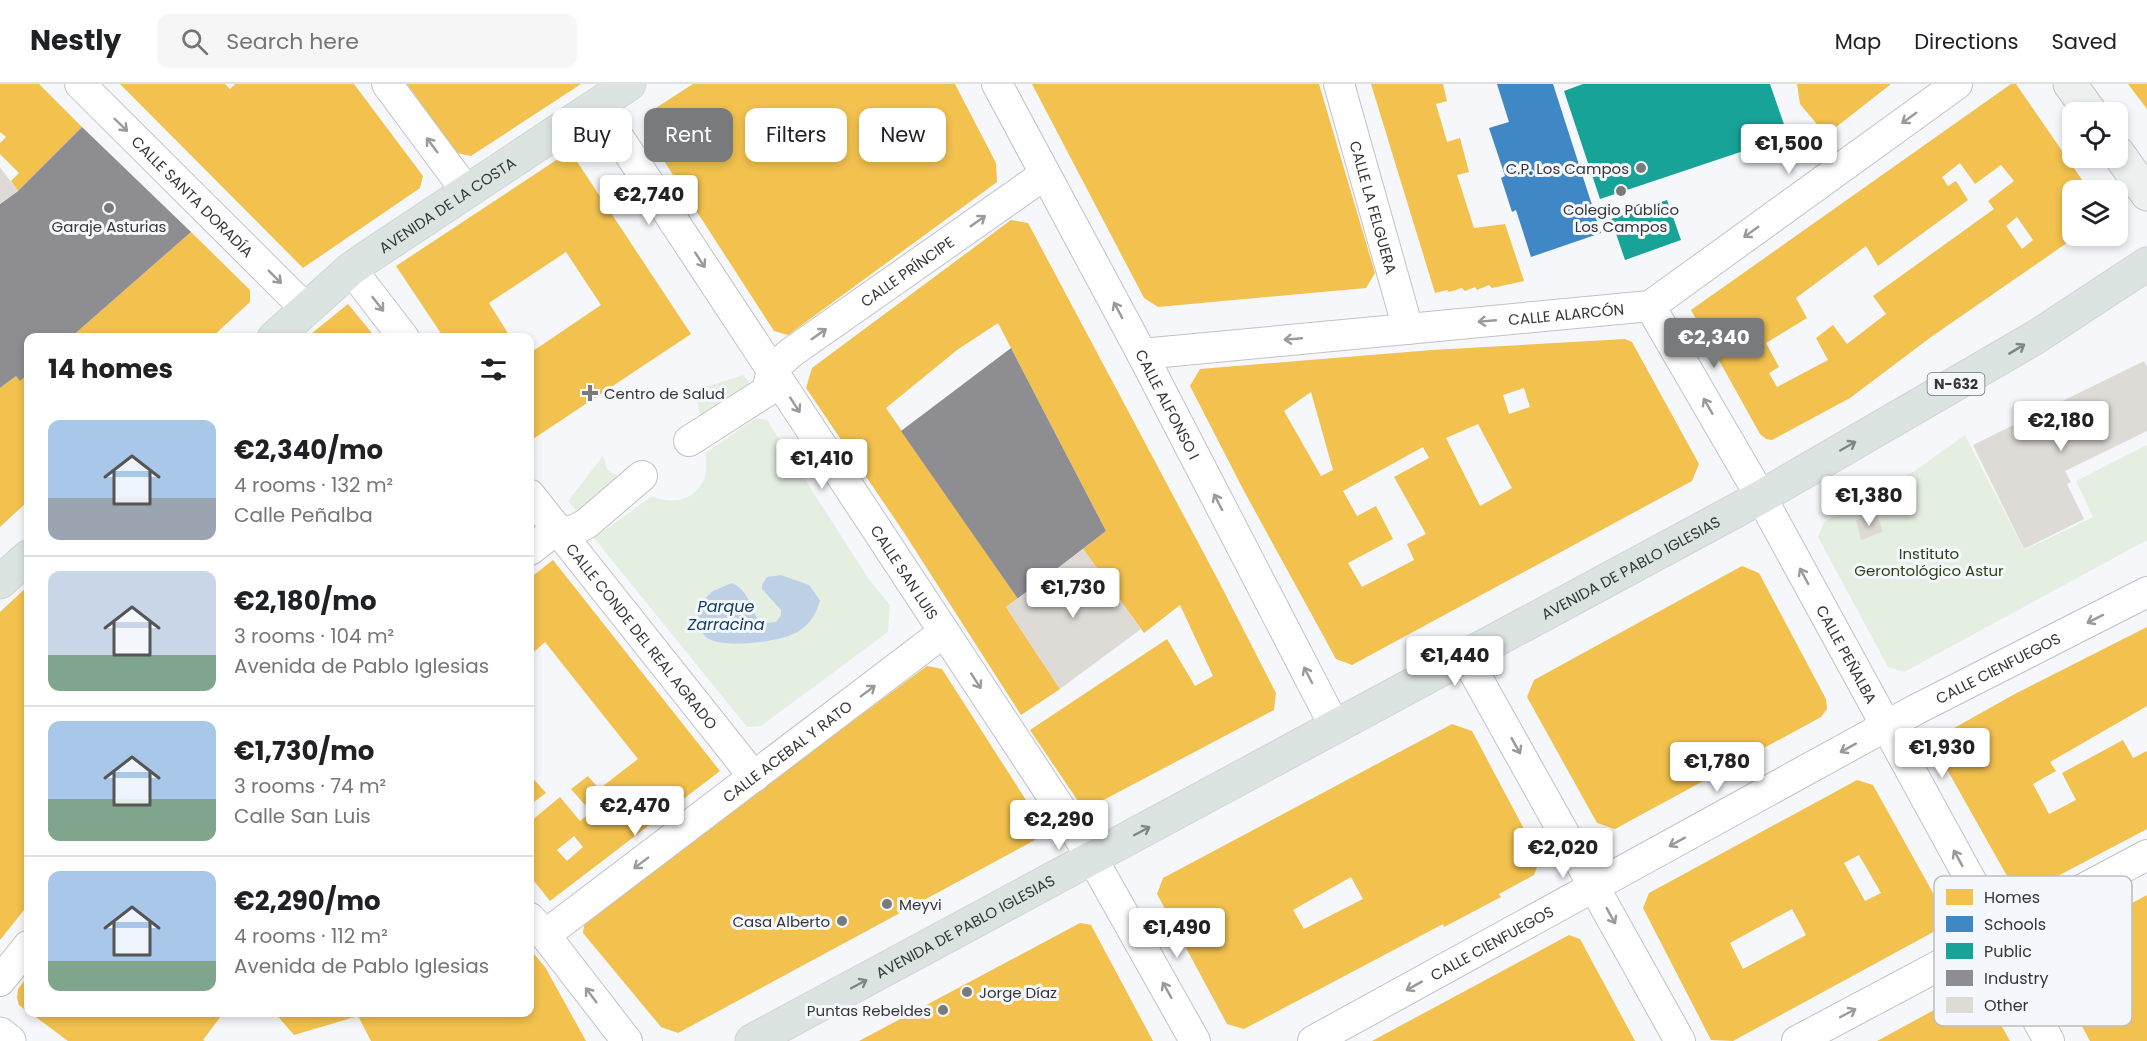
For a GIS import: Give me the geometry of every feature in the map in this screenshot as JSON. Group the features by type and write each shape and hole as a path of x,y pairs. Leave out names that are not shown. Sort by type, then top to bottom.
{"main road":[{"name":"AVENIDA DE LA COSTA","path":"280,333 351,269 629,84"},
{"path":"2070,84 2083,102"},
{"path":"2128,167 2147,194"},
{"name":"AVENIDA DE PABLO IGLESIAS","path":"752,1041 1761,496 2026,343 2147,264"},
{"path":"0,582 24,561"}],"street":[{"name":"CALLE SANTA DORADÍA","path":"80,84 306,309"},
{"path":"387,84 467,192"},
{"name":"CALLE ALFONSO I","path":"997,84 1142,354 1335,727"},
{"name":"CALLE LA FELGUERA","path":"1339,84 1408,329"},
{"path":"1650,306 1957,84"},
{"name":"CALLE SAN LUIS","path":"598,106 1092,858 1195,1041"},
{"name":"CALLE PRÍNCIPE","path":"772,369 792,352 1044,175"},
{"path":"351,269 400,333"},
{"name":"CALLE ALARCÓN","path":"1142,354 1650,306"},
{"name":"CALLE PEÑALBA","path":"1650,306 1761,496 1968,876"},
{"path":"689,441 767,391 772,369"},
{"path":"534,547 557,529 570,532 586,524 642,476"},
{"name":"CALLE CONDE DEL REAL AGRADO","path":"534,500 754,777"},
{"name":"CALLE CIENFUEGOS","path":"1313,1041 1917,709 2147,592"},
{"name":"CALLE ACEBAL Y RATO","path":"537,926 754,777 944,632"},
{"path":"1465,656 1680,1041"},
{"path":"2107,876 2147,855"},
{"path":"537,926 627,1041"},
{"path":"0,981 24,951"},
{"path":"1797,1041 1934,967"},
{"name":"CALLE PEÑALBA","path":"2041,1026 2049,1041"},
{"path":"0,1034 9,1041"}],"green space":[{"path":"743,375 752,386 692,430 700,415 697,401 684,394"},
{"path":"756,418 767,420 868,578 890,605 888,632 761,726 747,727 594,538 652,496 675,500 690,496 701,485 705,477 706,453"},
{"name":"Instituto Gerontológico Astur","path":"1965,435 2024,550 2093,517 2076,481 2147,445 2147,540 1904,672 1888,667 1818,537 1824,522 1916,470"},
{"path":"603,456 607,469 621,478 581,516 568,501"}],"water":[{"name":"Parque Zarracina","path":"781,575 809,585 820,600 812,618 803,628 781,638 739,644 715,641 703,634 698,621 700,603 713,591 732,583 746,595 760,620 766,623 776,622 781,615 781,610 762,589 762,585 767,577"}],"building: Homes":[{"path":"0,84 39,84 82,127 18,191 11,181 19,173 0,154 0,143 6,137 0,132"},
{"path":"120,84 225,84 230,89 235,84 354,84 423,176 420,188 303,268"},
{"path":"407,84 581,84 471,156 457,153"},
{"path":"693,84 955,84 996,163 997,182 788,335 774,331 665,162 733,162 733,108 656,108"},
{"path":"1032,84 1319,84 1375,273 1366,288 1158,307 1144,298"},
{"path":"1371,84 1443,84 1447,101 1436,104 1447,142 1460,138 1469,172 1457,175 1474,228 1505,224 1524,281 1492,288 1489,285 1477,290 1475,287 1465,291 1462,288 1435,293"},
{"path":"1797,84 1891,84 1826,135 1800,104"},
{"path":"2011,84 2016,84 2062,151 2062,168 2074,168 2082,180 2062,180 2063,246 1931,337 1850,398 1772,440 1760,434 1691,310","holes":["1960,163 1975,184 2001,165 2014,181 1988,201 1994,209 1873,296 1886,314 1847,344 1833,325 1816,338 1828,360 1777,387 1769,373 1779,367 1766,343 1807,318 1796,298 1866,246 1878,266 1968,200 1956,181 1948,186 1942,177","2017,217 2033,240 2022,249 2006,226"]},
{"path":"2128,84 2147,84 2147,109"},
{"path":"553,162 577,162 691,334 534,438 534,350 601,305 566,252 489,303 508,333 441,333 396,266"},
{"path":"1011,220 1028,223 1276,693 1274,710 1096,804 1078,801 1030,730 1167,639 1195,686 1213,676 1180,605 1144,633 1083,549 1106,531 998,323 957,350 886,408 1018,599 1006,607 1060,689 1021,715 903,531 806,388 812,368"},
{"path":"191,232 250,290 250,302 216,333 76,333"},
{"path":"348,304 372,333 312,333"},
{"path":"1625,339 1632,342 1699,464 1692,481 1352,665 1336,659 1244,491 1190,386 1200,369 1432,350","holes":["1524,388 1530,407 1509,414 1503,395","1311,392 1333,470 1321,476 1284,411","1478,424 1512,488 1480,506 1446,438","1423,447 1429,458 1394,477 1426,534 1407,544 1414,560 1362,587 1348,563 1393,539 1376,506 1357,516 1343,491"]},
{"path":"16,376 20,381 24,378 24,505 0,527 0,388"},
{"path":"553,560 720,771 550,901 534,881 534,819 560,797 580,821 591,812 571,789 588,776 599,789 638,759 545,642 534,652 534,575","holes":["574,836 583,847 567,861 557,850"]},
{"path":"1742,566 1759,573 1826,699 1827,709 1821,717 1615,829 1597,823 1527,697 1534,680"},
{"path":"24,590 24,910 0,940 0,612"},
{"path":"2147,627 2147,706 2050,762 2056,771 2033,784 2049,814 2076,800 2062,773 2123,740 2133,758 2147,751 2147,829 2058,876 2007,876 1931,741 2013,695"},
{"path":"927,666 942,669 1042,825 1035,840 678,1033 661,1027 583,933 585,919"},
{"path":"1452,724 1472,731 1540,859 1534,875 1499,894 1501,897 1444,927 1443,924 1244,1029 1227,1024 1157,894 1163,878","holes":["1351,877 1363,899 1304,929 1293,910"]},
{"path":"534,780 546,793 534,802"},
{"path":"1857,780 1873,785 1934,895 1934,932 1733,1041 1711,1040 1643,908 1649,893","holes":["1859,855 1881,893 1865,901 1844,863","1792,909 1806,935 1743,969 1730,943"]},
{"path":"2147,895 2147,1041 2090,1041 2082,1026 2132,1026 2132,903"},
{"path":"1080,923 1091,925 1153,1041 859,1041"},
{"path":"1569,935 1580,939 1635,1041 1372,1041"},
{"path":"534,954 545,967 586,1041 371,1041 359,1017 534,1017"},
{"path":"24,981 24,1009 19,1005 18,989"},
{"path":"1934,1010 1934,1026 2002,1026 2010,1041 1877,1041"},
{"path":"36,1017 220,1017 203,1040 205,1041 68,1041"},
{"path":"278,1017 355,1017 294,1035"}],"building: Schools":[{"path":"1497,84 1553,84 1601,233 1531,257 1516,210 1512,212 1501,178 1505,176 1489,128 1509,122"}],"building: Public":[{"name":"C.P. Los Campos","path":"1583,84 1770,84 1788,136 1600,199 1564,91"},
{"path":"1667,200 1681,240 1625,260 1611,219"}],"building: Industry":[{"name":"Garaje Asturias","path":"82,127 191,232 76,333 24,333 24,378 20,381 16,376 0,388 0,204 18,191"},
{"path":"1011,348 1106,531 1018,599 901,431"}],"building: Other":[{"path":"0,167 18,191 0,204"},
{"name":"Instituto Gerontológico Astur","path":"2144,361 2147,367 2147,431 2065,471 2071,482 2067,484 2084,519 2024,549 1973,445"},
{"path":"1877,514 1883,532 1861,540 1856,520"},
{"path":"1083,549 1141,629 1060,689 1006,607"}],"place":[{"name":"C.P. Los Campos","path":"1641,168"},
{"name":"Colegio Público Los Campos","path":"1621,191"},
{"name":"Garaje Asturias","path":"109,208"},
{"name":"Centro de Salud","path":"590,393"},
{"name":"Meyvi","path":"887,904"},
{"name":"Casa Alberto","path":"842,921"},
{"name":"Jorge Díaz","path":"967,992"},
{"name":"Puntas Rebeldes","path":"943,1010"}]}
